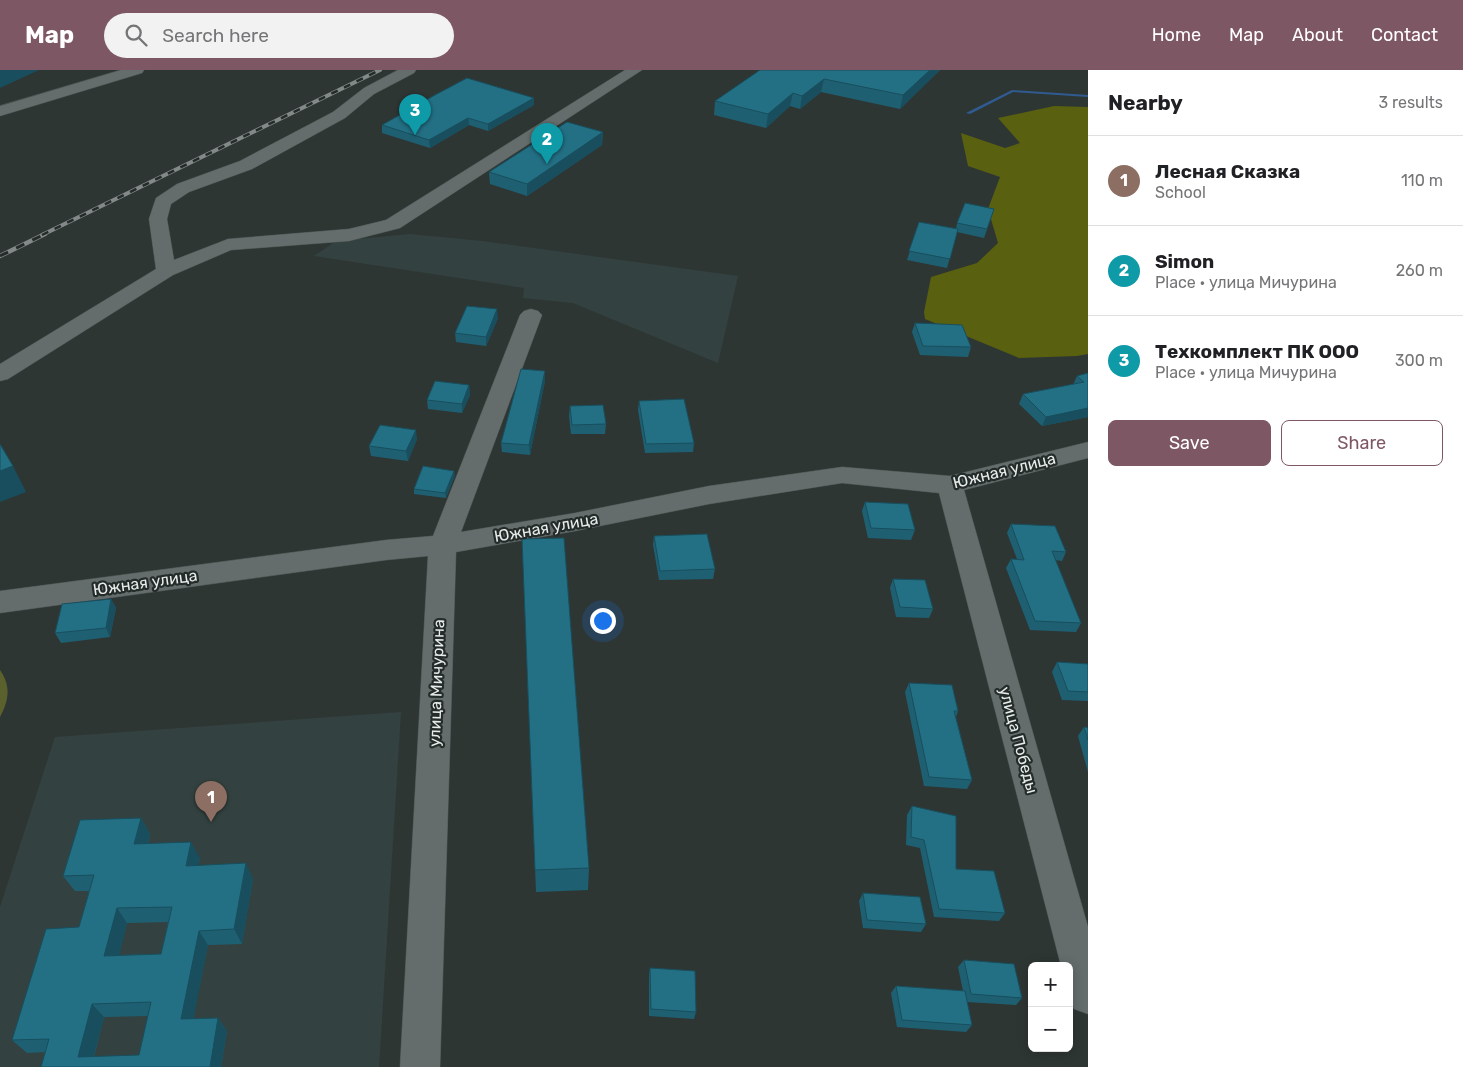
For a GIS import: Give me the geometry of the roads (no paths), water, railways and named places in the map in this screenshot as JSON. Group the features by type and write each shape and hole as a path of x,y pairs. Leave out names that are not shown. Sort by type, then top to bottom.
{"street":[{"path":"0,111 137,70"},
{"path":"166,271 158,219 162,202 184,188 246,165 339,115 369,91 409,70"},
{"path":"0,374 166,271 228,245 349,235 394,224 635,70"},
{"name":"улица Мичурина","path":"420,1067 443,545 531,315"},
{"name":"Южная улица","path":"0,602 386,550 443,545 575,522 709,495 842,475 950,485 1088,450"},
{"name":"улица Победы","path":"950,485 1088,995"}],"waterway":[{"path":"968,113 1012,91 1088,96"}],"railway":[{"path":"42,235 380,70"},
{"path":"0,256 45,234"}],"place":[{"name":"Техкомплект ПК ООО","path":"415,135"},
{"name":"Simon","path":"547,164"},
{"name":"Лесная Сказка","path":"211,822"}]}
